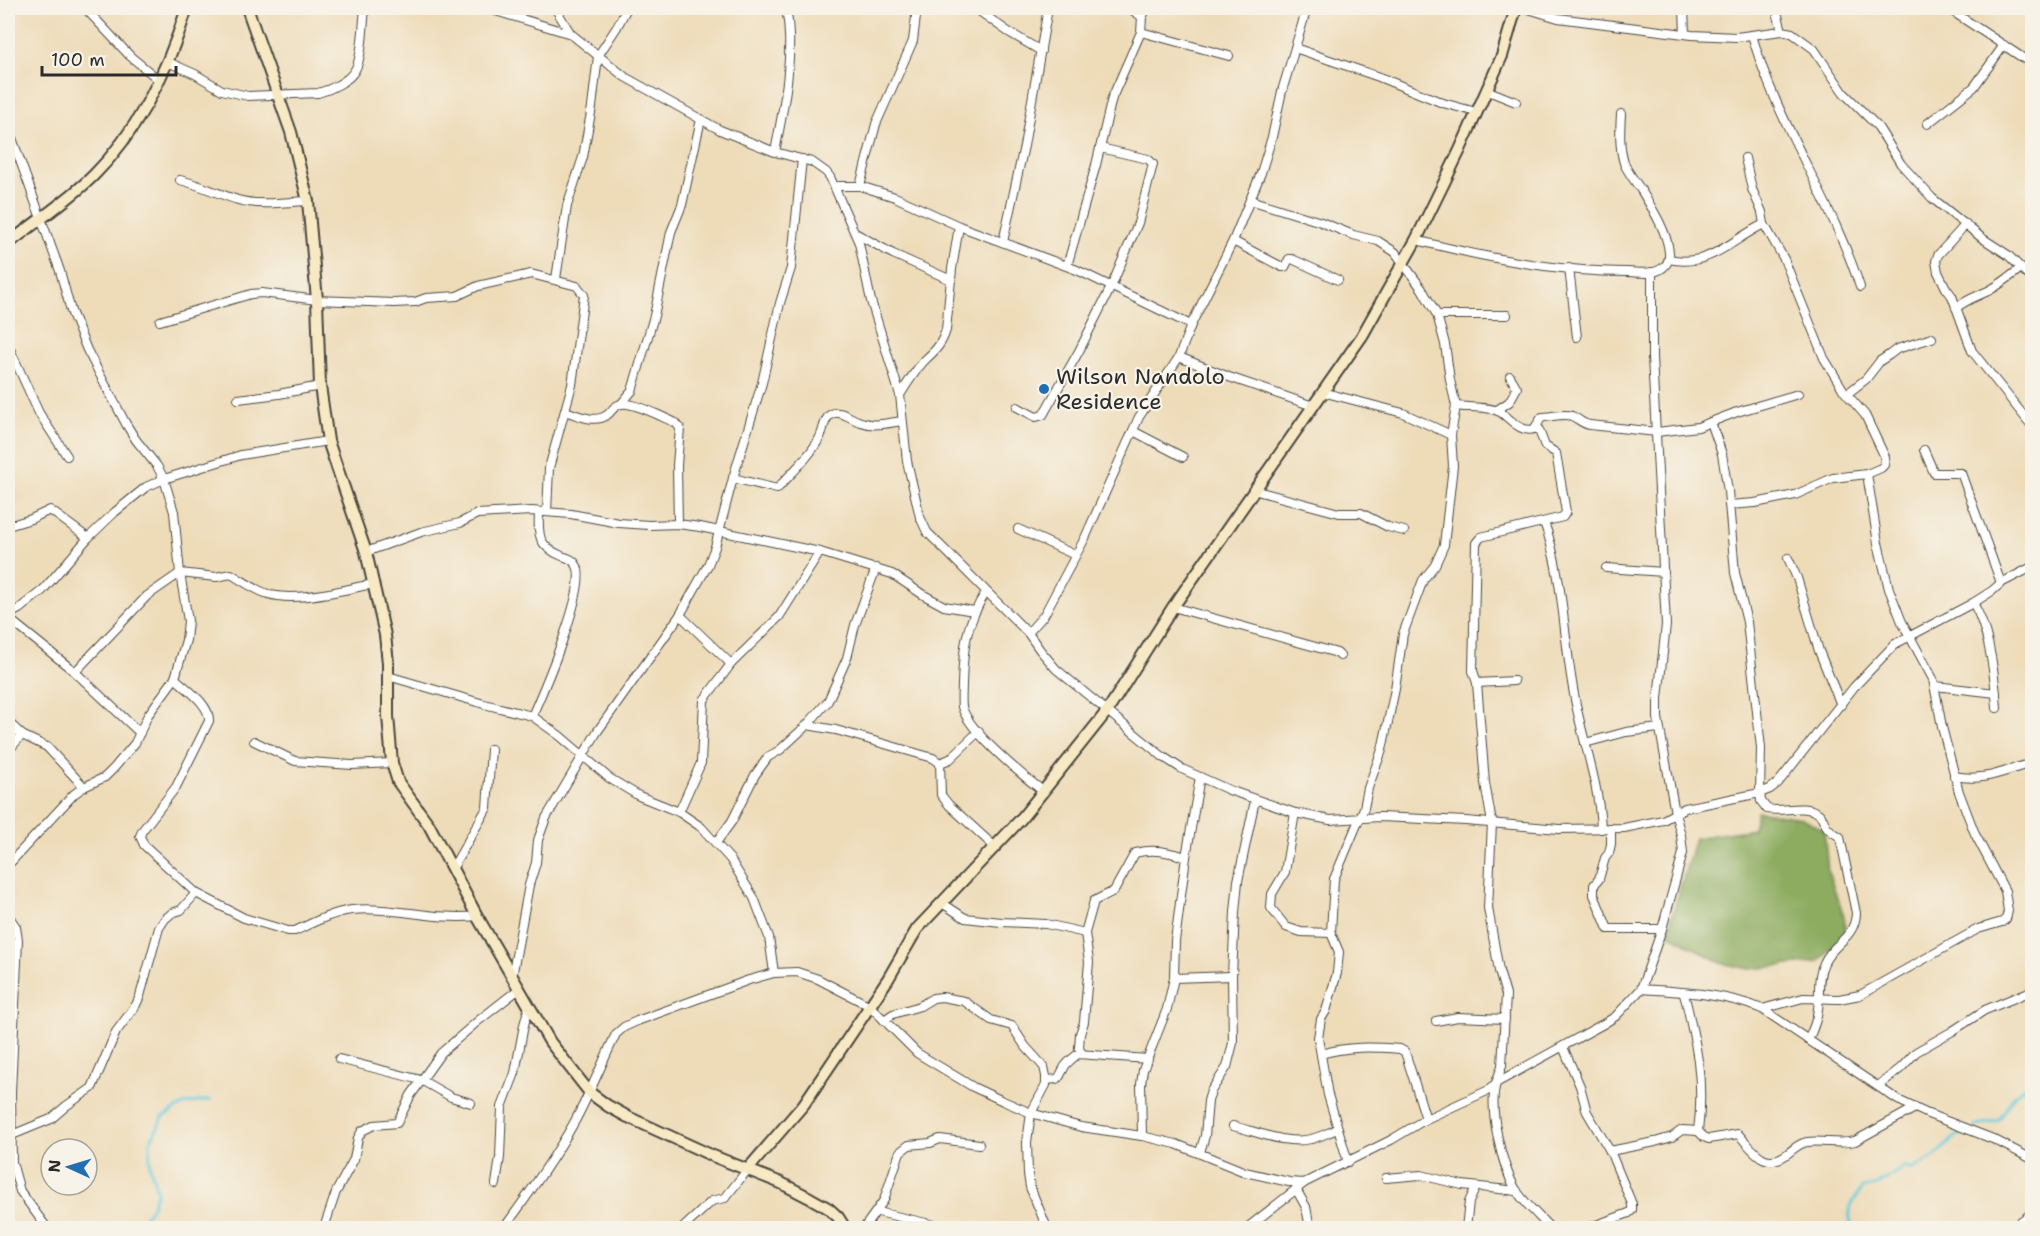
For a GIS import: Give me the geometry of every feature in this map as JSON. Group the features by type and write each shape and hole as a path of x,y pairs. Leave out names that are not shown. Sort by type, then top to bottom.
{"street":[{"path":"85,8 130,56 159,80"},
{"path":"8,244 76,192 109,159 134,127 168,62 187,8"},
{"path":"247,8 291,132 308,201 317,300 320,386 328,441 375,584 385,635 392,763 398,782 429,825 477,915 550,1042 590,1093 628,1117 713,1156 781,1183 828,1208 845,1228"},
{"path":"168,62 222,90 248,96 318,93 328,90 355,71 360,54 365,8"},
{"path":"486,8 571,34"},
{"path":"555,8 571,34 625,76 745,141 812,162 826,172 835,186 859,243 877,321 900,395 907,461 918,508 927,532 1028,633 1056,669 1162,756 1200,777 1255,800 1295,813 1330,820 1419,818 1559,829 1601,829 1646,824 1662,820 1685,808 1760,793 1778,783 1854,687 1895,644 1972,603 2001,583 2032,567"},
{"path":"556,279 567,206 583,157 598,56 627,8"},
{"path":"775,152 788,71 789,35 786,8"},
{"path":"860,186 879,114 913,41 917,8"},
{"path":"975,8 1006,31 1041,51"},
{"path":"1003,242 1022,156 1048,8"},
{"path":"1129,8 1142,17"},
{"path":"1067,266 1112,98 1141,32 1142,17 1147,8"},
{"path":"1028,633 1044,615 1103,502 1139,417 1179,357 1191,325 1233,241 1262,173 1281,91 1306,8"},
{"path":"683,1228 712,1201 725,1198 804,1104 870,1006 917,929 996,848 1044,792 1108,710 1173,607 1362,336 1416,240 1459,152 1502,56 1515,8"},
{"path":"1525,8 1558,18 1685,34 1736,37 1782,30 1792,33 1814,49 1844,93 1878,127 1901,164 1932,198 1982,238 2008,255 2032,279"},
{"path":"1684,8 1685,34"},
{"path":"1776,8 1782,30"},
{"path":"1953,8 1955,13 2032,64"},
{"path":"1141,32 1229,56"},
{"path":"1752,35 1762,70 1853,263 1860,287"},
{"path":"1927,124 1974,87 2004,45"},
{"path":"1295,48 1379,77 1434,100 1476,112"},
{"path":"1486,90 1516,102"},
{"path":"1416,240 1469,254 1537,265 1612,272 1652,272 1665,266 1670,259 1664,234 1624,164 1620,137 1621,114"},
{"path":"622,404 632,391 654,316 671,232 682,205 701,119"},
{"path":"8,127 87,350 126,424 164,479 174,512 180,573 188,621 184,650 175,678 148,715 140,734 105,777 84,787 62,806 8,865"},
{"path":"1017,407 1036,417 1043,415 1112,285 1138,223 1153,164 1148,159 1100,148"},
{"path":"1729,505 1755,503 1795,495 1833,478 1867,474 1881,468 1885,462 1885,457 1865,415 1824,358 1800,294 1764,224 1762,212 1752,189 1745,158"},
{"path":"512,976 541,830 546,818 583,756 680,615 708,565 720,531 733,478 762,383 780,303 791,268 802,159"},
{"path":"180,180 239,201 308,201"},
{"path":"835,186 860,186 895,197 959,226 1112,285 1191,325"},
{"path":"1250,200 1321,222 1353,235 1378,241 1395,252 1422,289 1437,315 1445,344 1456,406 1451,435 1453,466 1444,545 1435,565 1424,580 1403,634 1395,689 1382,750 1360,818 1334,879 1331,933 1339,952 1337,973 1319,1028 1318,1046 1328,1095 1348,1162"},
{"path":"1670,259 1691,261 1712,255 1746,232 1764,224"},
{"path":"1966,224 1943,248 1936,261 1938,272 1952,296 1972,351 2032,426"},
{"path":"900,395 927,358 939,346 946,330 959,226"},
{"path":"855,233 893,254 951,280"},
{"path":"1233,241 1282,267 1285,267 1289,259 1292,259 1338,280"},
{"path":"1569,268 1577,337"},
{"path":"1956,308 1969,298 1987,292 2005,281 2021,268"},
{"path":"1247,1228 1304,1183 1392,1140 1426,1119 1484,1093 1496,1083 1616,1016 1641,989 1662,929 1683,853 1659,728 1658,698 1666,625 1652,357 1652,272"},
{"path":"160,321 251,294 262,293 378,304 415,302 426,298 457,296 478,286 522,274 541,275 580,288 584,295 573,384 549,468 538,531 541,542 551,551 573,560 578,567 580,577 558,654 532,716"},
{"path":"1437,315 1507,315"},
{"path":"1848,393 1866,379 1880,361 1889,355 1916,342 1932,338"},
{"path":"8,345 39,413 67,456"},
{"path":"1179,357 1313,406"},
{"path":"1497,410 1509,402 1517,387 1510,376"},
{"path":"238,399 320,386"},
{"path":"1323,392 1403,413 1451,435"},
{"path":"1456,406 1497,410 1521,429 1528,430 1534,429 1542,417 1568,415 1590,425 1657,432 1698,427 1798,394"},
{"path":"566,411 598,419 608,415 613,407 622,404 632,405 676,423 680,428 677,465 678,524"},
{"path":"733,478 777,489 813,450 821,436 825,420 830,415 839,413 861,423 876,425 902,422"},
{"path":"1711,422 1722,454 1735,573 1748,622 1761,748 1761,801 1767,809 1776,812 1788,808 1819,813 1828,828 1840,837 1856,913 1852,930 1825,959 1821,968 1817,1018 1808,1040"},
{"path":"1537,425 1545,446 1556,453 1566,512 1563,517 1481,537 1476,543 1473,671 1477,683 1485,783 1492,823 1488,908 1498,971 1506,995 1502,1066 1492,1106 1512,1182 1517,1191 1550,1228"},
{"path":"1133,431 1183,457"},
{"path":"140,734 75,672 8,616 43,590 114,512 146,487 241,454 328,441"},
{"path":"1924,450 1934,473 1961,473 2001,583"},
{"path":"1762,1009 1803,998 1839,999 1860,995 1978,929 2002,922 2006,919 2008,911 2005,891 1970,824 1954,776 1935,686 1888,589 1867,474"},
{"path":"1253,490 1339,513 1361,513 1388,527 1404,531"},
{"path":"8,526 32,519 50,510 88,538"},
{"path":"366,552 421,532 460,523 472,515 543,512 571,514 619,523 678,524 820,552 876,568 903,579 934,602 974,611"},
{"path":"1544,522 1554,555 1574,694 1596,782 1601,829"},
{"path":"1018,529 1075,555"},
{"path":"679,812 701,763 704,700 731,664 779,617 820,552"},
{"path":"1788,558 1797,578 1819,651 1841,705"},
{"path":"716,843 732,821 754,775 768,757 780,750 807,725 828,701 847,658 855,625 876,568"},
{"path":"1606,568 1664,572"},
{"path":"75,672 147,596 180,573 216,578 231,574 262,592 281,597 303,596 375,584"},
{"path":"986,592 974,611 964,647 962,703 967,715 979,731 1013,769 1044,792"},
{"path":"1972,603 1979,613 1989,650 1997,708"},
{"path":"1173,607 1337,653 1340,656"},
{"path":"680,615 731,664"},
{"path":"388,676 532,716 609,778 639,796 679,812 701,826 730,859 754,898 769,937 774,973"},
{"path":"175,678 205,707 209,721 176,787 140,836 144,845 196,893 244,918 288,931 295,931 351,910 458,918 477,915"},
{"path":"1477,683 1514,681"},
{"path":"1935,686 1996,693"},
{"path":"8,722 22,735 47,747 84,787"},
{"path":"807,725 836,730 933,758 940,763"},
{"path":"1585,743 1626,732 1659,728"},
{"path":"940,763 950,759 979,731"},
{"path":"8,752 22,735"},
{"path":"254,741 295,761 352,765 392,763"},
{"path":"452,869 487,808 492,749"},
{"path":"940,763 941,795 996,848"},
{"path":"1954,776 1972,779 1986,777 2032,763"},
{"path":"1142,1136 1141,1084 1167,1009 1174,978 1175,941 1200,777"},
{"path":"1200,1152 1205,1137 1211,1091 1227,1067 1233,1044 1232,976 1238,881 1255,800"},
{"path":"1295,813 1285,872 1272,894 1271,908 1286,927 1300,932 1331,933"},
{"path":"1611,828 1609,853 1605,858 1599,879 1594,885 1594,895 1608,929 1662,929"},
{"path":"1082,1054 1080,1034 1084,1022 1089,962 1085,933 1094,900 1114,891 1135,853 1149,849 1186,857"},
{"path":"12,1135 51,1119 92,1088 116,1032 140,996 159,928 165,919 181,910 196,893"},
{"path":"942,903 965,918 1046,924 1085,933"},
{"path":"8,915 16,927 18,940 11,1042 12,1162 17,1186 26,1202 47,1228"},
{"path":"504,1228 546,1170 590,1093 616,1034 624,1027 738,983 774,973 797,972 818,979 870,1006 899,1037 925,1059 973,1087 1031,1113 1081,1127 1176,1143 1245,1172 1304,1183"},
{"path":"1174,978 1232,976"},
{"path":"324,1228 336,1192 354,1160 358,1138 362,1131 374,1125 397,1123 411,1095 441,1053 519,989"},
{"path":"1641,989 1683,992 1737,1000 1762,1009 1915,1108 1986,1136 2032,1159"},
{"path":"1683,992 1694,1035 1701,1077 1698,1131"},
{"path":"1878,1086 1901,1068 1916,1052 1985,1010 2029,992"},
{"path":"884,1020 893,1014 920,1006 933,998 942,997 964,1001 991,1020 1012,1026 1025,1046 1044,1066 1046,1085 1031,1113 1027,1142 1030,1187 1047,1228"},
{"path":"496,1184 500,1157 502,1107 515,1073 524,1024 530,1006"},
{"path":"1436,1021 1458,1017 1504,1019"},
{"path":"1321,1054 1340,1048 1365,1046 1400,1049 1405,1052 1426,1119"},
{"path":"1563,1047 1580,1086 1587,1112 1610,1151 1632,1204 1632,1210 1629,1213 1588,1228"},
{"path":"1046,1080 1058,1079 1074,1057 1082,1054 1148,1059"},
{"path":"339,1059 421,1080 451,1097 471,1103"},
{"path":"1610,1151 1655,1142 1672,1137 1682,1130 1698,1131 1709,1139 1738,1134 1757,1155 1767,1160 1778,1160 1799,1145 1808,1142 1847,1143 1855,1141 1915,1108"},
{"path":"1233,1126 1264,1133 1280,1140 1293,1141 1311,1139 1338,1128"},
{"path":"864,1228 878,1212 890,1188 900,1152 906,1148 940,1139 979,1144"},
{"path":"1386,1178 1421,1175 1476,1187 1517,1191"},
{"path":"1466,1228 1469,1202 1476,1187"},
{"path":"1296,1189 1306,1207 1310,1228"},
{"path":"878,1212 948,1228"},
{"path":"2012,1228 2032,1213"}],"green space":[{"path":"1757,811 1802,818 1824,830 1828,872 1844,916 1846,934 1818,962 1750,969 1721,963 1667,933 1695,838 1753,829"}],"waterway":[{"path":"1975,1127 1999,1120 2015,1094 2032,1083"},
{"path":"137,1228 152,1206 157,1191 150,1166 150,1142 163,1117 185,1104 210,1100"},
{"path":"1852,1228 1851,1207 1862,1188 1875,1186 1905,1167 1911,1170 1935,1156 1953,1139 1966,1131"}],"place":[{"name":"Wilson Nandolo Residence","path":"1044,389"}]}
